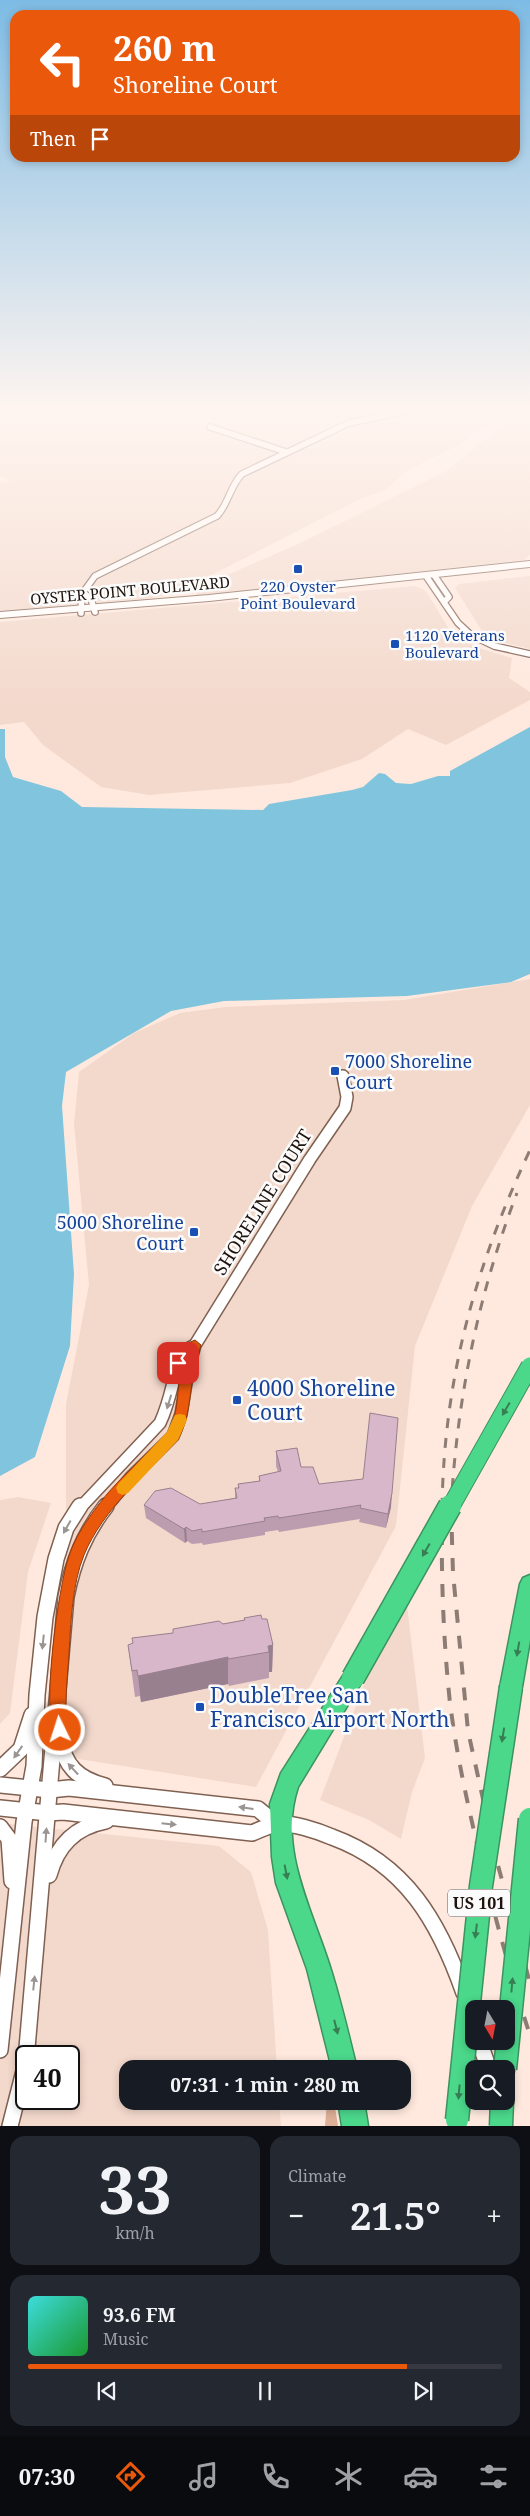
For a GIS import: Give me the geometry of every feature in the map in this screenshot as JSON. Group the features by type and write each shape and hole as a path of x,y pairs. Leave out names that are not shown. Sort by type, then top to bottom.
{"highway":[{"path":"343,2060 319,1969 288,1883 279,1824 284,1792 358,1669 530,1366"},
{"name":"US 101","path":"457,2123 481,1886 511,1687 530,1584"},
{"name":"US 101","path":"506,2060 530,1819"},
{"path":"352,2110 355,2126"},
{"path":"501,2110 501,2126"}],"street":[{"path":"81,611 80,595 83,592 84,586 100,572 217,516 224,509"},
{"name":"OYSTER POINT BOULEVARD","path":"0,615 241,601 530,564"},
{"name":"OYSTER POINT BOULEVARD","path":"432,578 530,571"},
{"path":"432,578 449,597 446,601 458,623 471,635 494,646 530,654"},
{"path":"83,592 91,599 94,610"},
{"name":"OYSTER POINT BOULEVARD","path":"0,621 81,611"},
{"name":"SHORELINE COURT","path":"38,1936 65,1611 69,1582 76,1556 90,1528 106,1506 173,1436 177,1429 183,1408 187,1372 195,1345 310,1159 345,1108 347,1098 343,1076"},
{"name":"SHORELINE COURT","path":"14,1907 26,1810 31,1787 37,1695 50,1582 66,1528 95,1489 160,1423 168,1406 174,1373 182,1352 195,1345"},
{"path":"0,1770 13,1760 27,1736 37,1695"},
{"path":"58,1708 61,1751 65,1762 76,1774 89,1782 157,1794 167,1798"},
{"path":"0,1785 50,1790 69,1788 258,1809 279,1824 320,1831 354,1845 396,1874 413,1891 443,1936 454,1961 466,2000"},
{"path":"0,1808 48,1813 64,1812 252,1833 279,1824"},
{"path":"10,2126 24,2071 38,1936 50,1865 60,1847 73,1833 93,1823 121,1819"},
{"path":"0,1827 8,1839 14,1907 0,2050"},
{"path":"504,2110 510,2126"}],"shaded area":[{"path":"0,509 340,509 186,588 154,598 0,611"},
{"path":"369,509 530,509 530,555 524,560 196,596 198,589 202,586 296,545"},
{"path":"530,576 530,649 506,643 482,631 455,588 459,584"},
{"path":"415,586 426,591 452,634 478,648 512,658 509,678 530,692 530,700 446,745 408,729 362,759 290,783 149,795 101,787 43,745 24,722 0,725 0,622"},
{"path":"530,979 530,1105 472,1206 415,1346 396,1526 256,1787 66,1757 66,1404 89,1285 74,1124 79,1072 134,1033 180,1013 225,1007 404,1000"},
{"path":"18,1497 51,1503 28,1572 10,1713 0,1724 0,1500"},
{"path":"407,1605 425,1758 412,1792 401,1839 369,1820 320,1800 363,1687"},
{"path":"0,1823 219,1846 251,1872 268,1930 276,2060 119,2060 119,2110 280,2110 281,2126 0,2126"},
{"path":"326,2110 335,2110 338,2126 325,2126"}],"water":[{"path":"530,727 530,974 511,982 407,996 224,1001 171,1011 66,1072 62,1106 74,1274 70,1346 35,1457 0,1476 0,729 5,729 5,757 13,777 61,791 82,807 263,810 269,804 363,787 379,773 385,774 396,783 411,784 438,776 450,776 450,771"}],"building":[{"path":"370,1413 398,1418 392,1493 388,1514 360,1508 361,1505 279,1518 278,1516 264,1518 265,1521 202,1532 202,1529 192,1531 186,1527 184,1529 144,1505 155,1491 171,1488 200,1504 237,1498 235,1488 239,1488 238,1484 260,1481 259,1476 281,1471 276,1451 297,1448 301,1467 313,1467 319,1484 363,1479"},
{"path":"261,1615 262,1619 267,1619 273,1645 268,1646 269,1652 228,1659 228,1657 138,1676 137,1670 132,1671 128,1645 133,1643 132,1638 173,1633 173,1629 219,1621 223,1624"}],"railway":[{"path":"442,1508 444,1460 449,1414 456,1368 466,1324 493,1237 530,1150"},
{"path":"451,1507 458,1427 472,1348 491,1270 517,1193"},
{"path":"451,1507 453,1573 468,1731 496,1858 530,1983"},
{"path":"442,1508 444,1630 450,1703 457,1750 471,1820 488,1889 530,2035"}],"slow traffic":[{"path":"123,1488 173,1436 180,1420"}],"place":[{"name":"220 Oyster Point Boulevard","path":"298,569"},
{"name":"1120 Veterans Boulevard","path":"395,644"},
{"name":"7000 Shoreline Court","path":"335,1071"},
{"name":"5000 Shoreline Court","path":"194,1232"},
{"name":"4000 Shoreline Court","path":"237,1400"},
{"name":"DoubleTree San Francisco Airport North","path":"200,1707"}],"route":[{"path":"60,1730 58,1708 62,1633 69,1582 76,1556 90,1528 106,1506 173,1436 177,1429 183,1408 187,1372 195,1345 182,1352 178,1363"}]}
